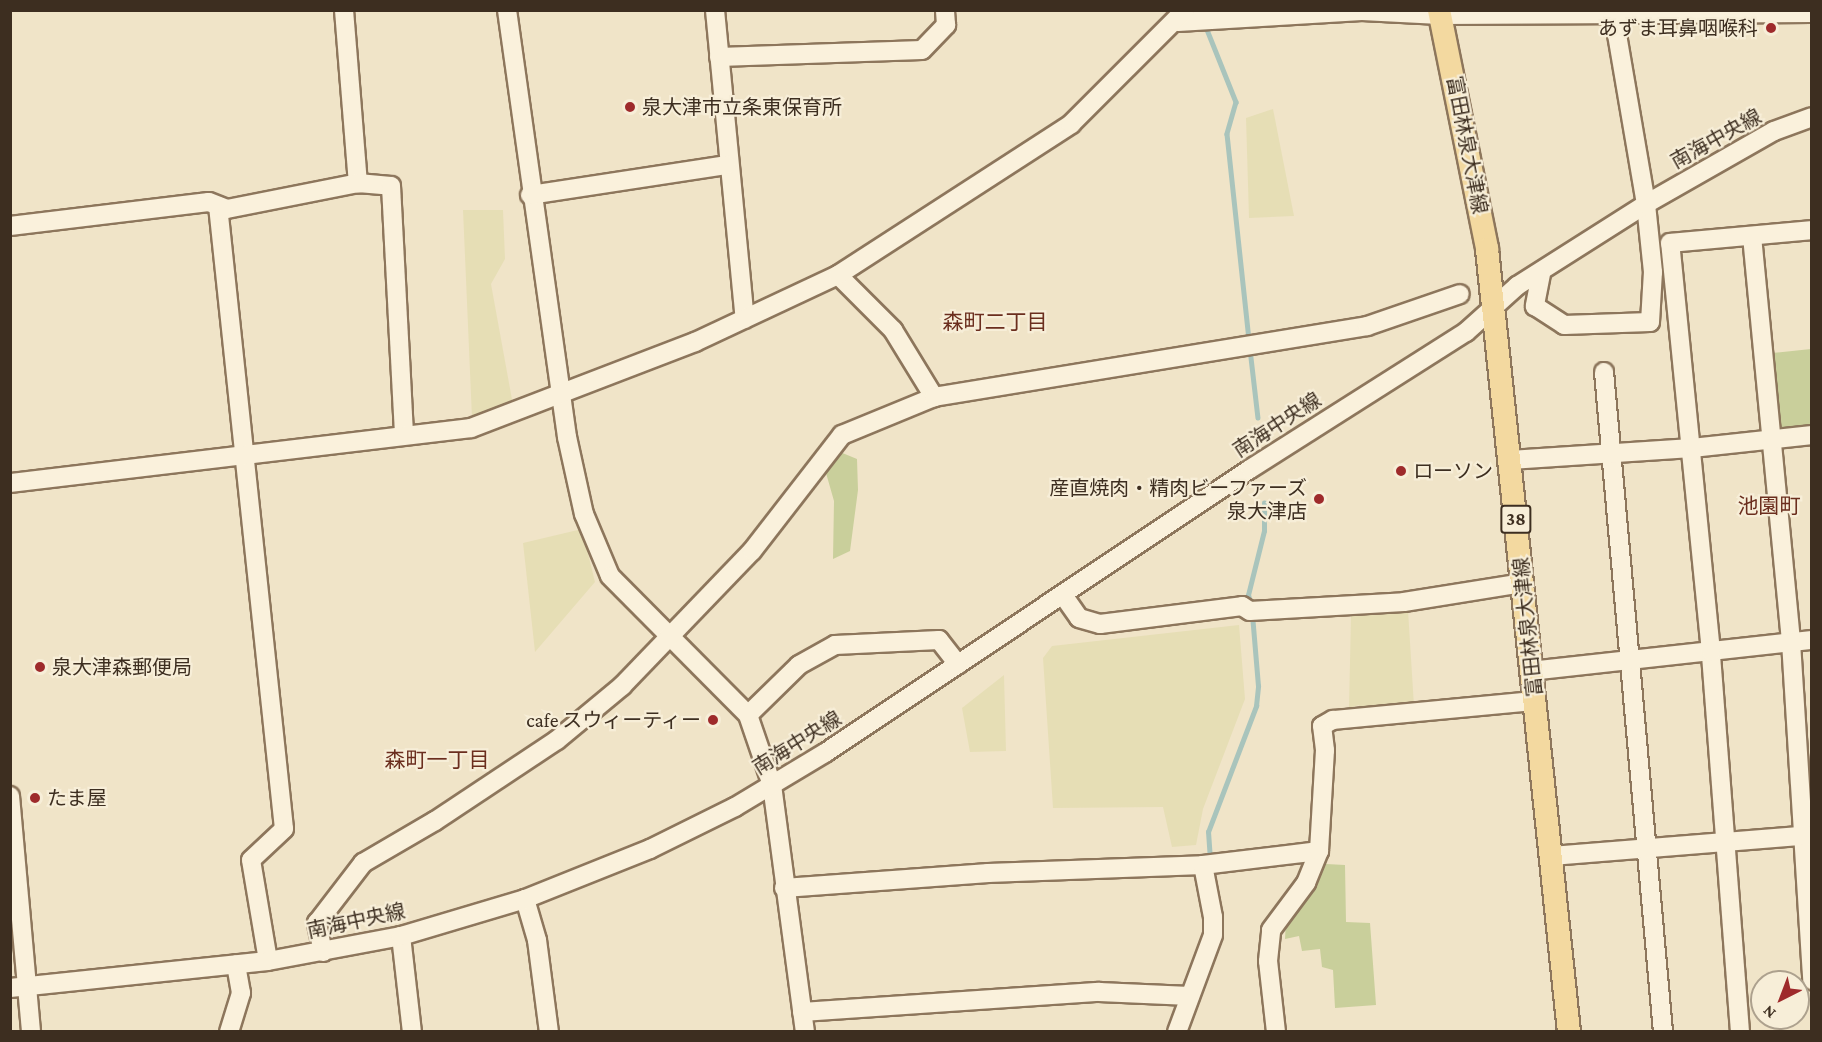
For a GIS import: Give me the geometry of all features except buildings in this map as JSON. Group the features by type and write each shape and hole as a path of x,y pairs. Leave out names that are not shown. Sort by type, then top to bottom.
{"main road":[{"name":"富田林泉大津線","path":"1439,13 1473,171 1492,306 1569,1032"}],"street":[{"path":"344,10 358,183"},
{"path":"507,10 530,195 561,394 584,514 610,576 669,638 748,715 772,785 804,1032"},
{"path":"715,10 727,165 745,319"},
{"path":"719,57 922,50 946,25 945,10"},
{"path":"10,483 404,434 471,428 561,394 745,319 838,275 1071,124 1143,50 1193,18 1362,11 1812,13"},
{"path":"1613,13 1646,204 1653,272 1650,322"},
{"name":"南海中央線","path":"19,987 268,961 401,936 525,899 650,849 772,785 1063,595 1250,469 1466,332 1492,306 1646,204 1774,131 1812,117"},
{"path":"530,195 727,165"},
{"path":"10,226 209,202 227,209 358,183 391,186 404,434"},
{"path":"219,206 284,829 251,860 268,961"},
{"path":"1740,1032 1711,651 1670,243 1812,230"},
{"path":"1752,236 1774,438 1807,835 1812,980"},
{"path":"1541,274 1535,306 1564,325 1678,319"},
{"path":"838,275 893,330 934,397"},
{"path":"323,952 317,923 363,863 435,821 557,740 622,686 752,551 842,435 934,397 1367,326 1460,294"},
{"path":"1604,372 1663,1032"},
{"path":"1509,460 1692,448 1812,435"},
{"path":"1063,595 1079,618 1100,624 1242,606 1254,611 1404,602 1523,584"},
{"path":"748,715 800,665 835,645 939,640 958,664"},
{"path":"1530,671 1812,640"},
{"path":"1276,1032 1268,961 1271,930 1306,883 1319,851 1325,750 1322,726 1333,720 1535,701"},
{"path":"10,796 19,987 31,1032"},
{"path":"1551,856 1807,835"},
{"path":"784,888 988,873 1207,865 1319,851"},
{"path":"1177,1032 1213,935 1207,865"},
{"path":"525,899 537,940 549,1032"},
{"path":"401,936 412,1032"},
{"path":"229,1032 241,993 236,964"},
{"path":"802,1012 1099,992 1190,996"}],"shaded area":[{"path":"1273,109 1294,216 1249,218 1246,118"},
{"path":"463,210 503,210 505,259 491,284 513,405 472,418"},
{"path":"582,529 595,582 535,652 523,543"},
{"path":"1408,610 1414,706 1361,713 1359,705 1349,708 1351,616"},
{"path":"1239,625 1245,699 1203,809 1196,845 1172,847 1163,807 1053,808 1043,658 1052,646"},
{"path":"1004,675 1006,751 970,752 962,708"}],"green space":[{"path":"1811,349 1811,428 1786,430 1781,428 1772,353"},
{"path":"840,452 857,459 858,490 850,551 833,559 834,501 824,466"},
{"path":"1326,864 1345,865 1346,922 1370,923 1376,1005 1335,1008 1333,970 1322,967 1320,949 1302,951 1299,936 1285,939 1286,920"}],"waterway":[{"path":"1206,27 1236,102 1227,134 1249,340"},
{"path":"1250,349 1258,418"},
{"path":"1251,606 1248,595 1264,531 1264,503"},
{"path":"1210,860 1208,832 1256,706 1258,686 1252,614"}],"place":[{"name":"あずま耳鼻咽喉科","path":"1771,28"},
{"name":"泉大津市立条東保育所","path":"630,107"},
{"name":"ローソン","path":"1401,471"},
{"name":"産直焼肉・精肉ビーファーズ 泉大津店","path":"1319,499"},
{"name":"泉大津森郵便局","path":"40,667"},
{"name":"cafe スウィーティー","path":"713,720"},
{"name":"たま屋","path":"35,798"}],"district":[{"name":"森町二丁目","path":"995,322"},
{"name":"池園町","path":"1769,506"},
{"name":"森町一丁目","path":"437,760"}]}
